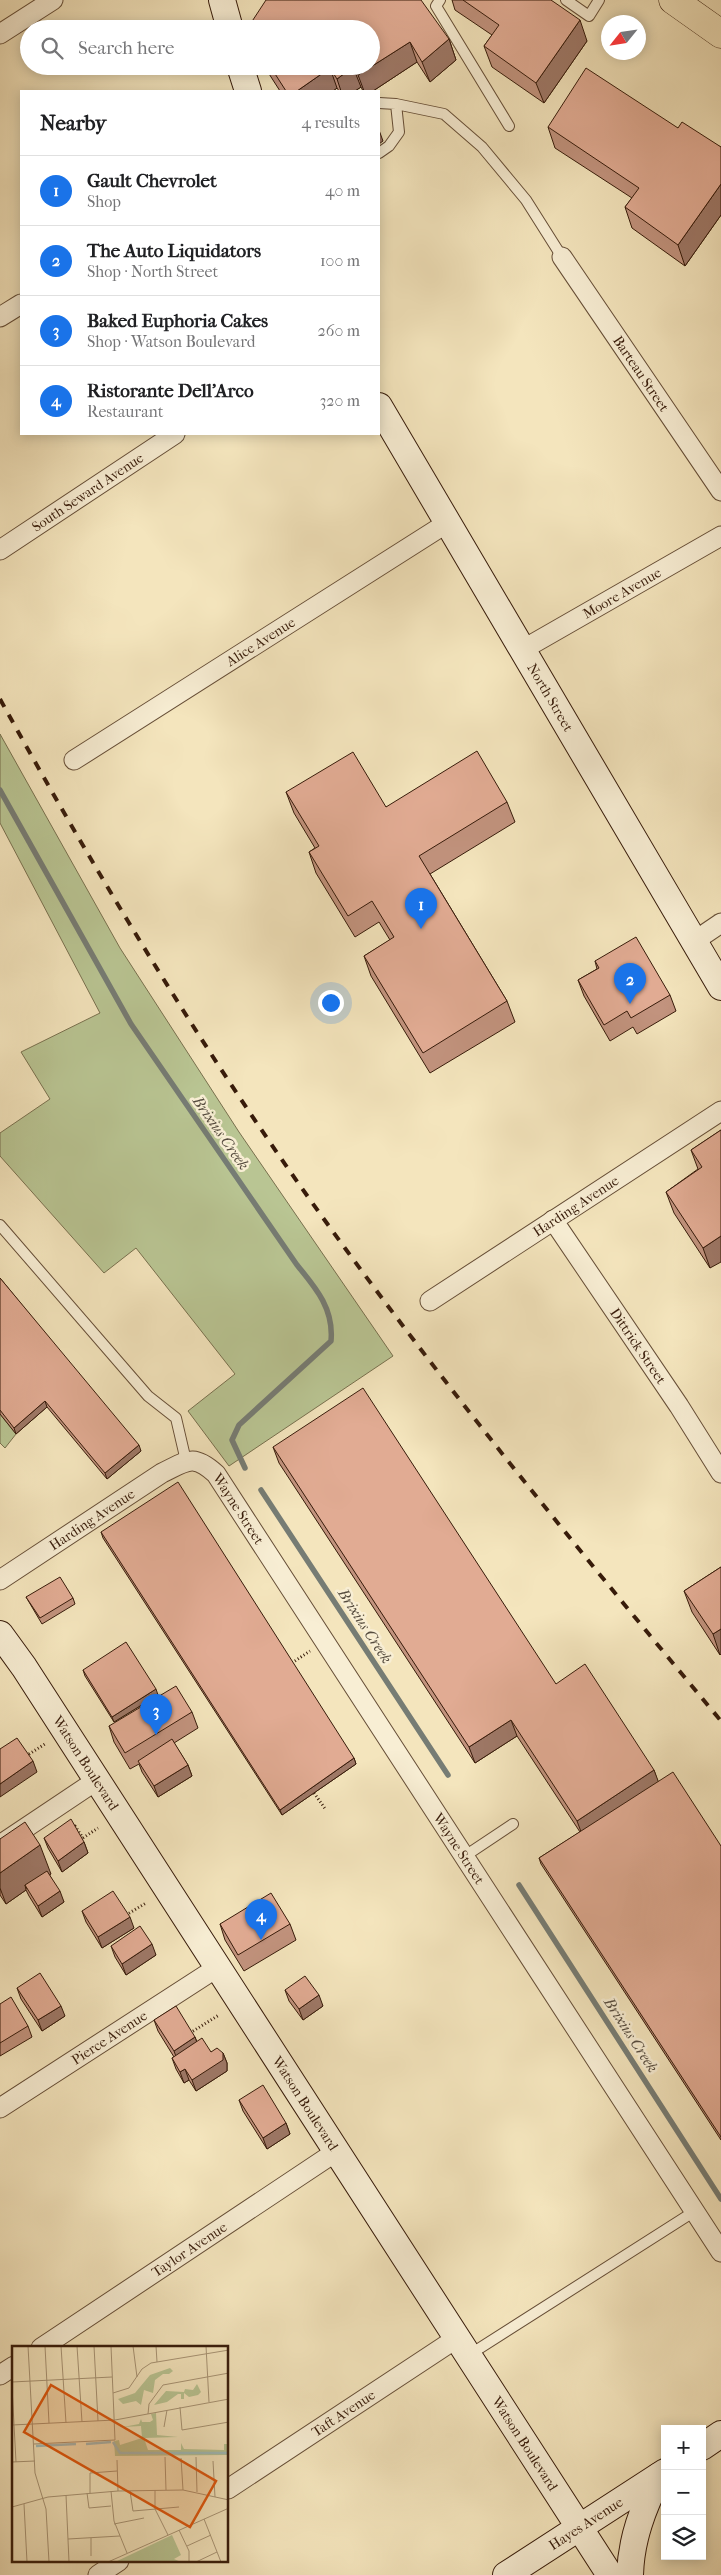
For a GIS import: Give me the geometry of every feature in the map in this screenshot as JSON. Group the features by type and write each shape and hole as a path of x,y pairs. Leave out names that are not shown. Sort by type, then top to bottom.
{"main road":[{"path":"673,0 721,34"}],"street":[{"path":"22,20 53,0"},
{"path":"222,0 228,20"},
{"path":"0,34 20,21"},
{"path":"243,75 248,90"},
{"name":"Barteau Street","path":"562,257 721,491"},
{"path":"0,317 20,305"},
{"name":"North Street","path":"380,408 721,987"},
{"name":"South Seward Avenue","path":"0,550 173,435"},
{"name":"Alice Avenue","path":"74,760 447,523"},
{"name":"Moore Avenue","path":"522,650 721,536"},
{"path":"693,942 721,923"},
{"name":"Harding Avenue","path":"430,1301 721,1111"},
{"name":"Dittrick Street","path":"553,1220 679,1406 721,1473"},
{"name":"Harding Avenue","path":"0,1580 162,1474 186,1461"},
{"name":"Wayne Street","path":"186,1461 203,1462 216,1474 721,2252"},
{"name":"Watson Boulevard","path":"0,1634 24,1667 610,2575"},
{"path":"0,1845 97,1780"},
{"name":"Pierce Avenue","path":"0,2108 218,1967"},
{"name":"Taylor Avenue","path":"44,2346 337,2152"},
{"name":"Taft Avenue","path":"229,2488 463,2347"},
{"path":"0,2374 12,2367"},
{"path":"706,2444 721,2434"},
{"name":"Hayes Avenue","path":"506,2575 661,2475"},
{"path":"630,2575 631,2549 647,2500 661,2476"},
{"path":"98,2575 118,2562"}],"lane":[{"path":"440,0 436,6 510,126"},
{"path":"566,0 589,16 599,0"},
{"path":"380,103 396,104 444,114 482,147 526,200 562,257"},
{"path":"380,152 389,146 400,132 396,104"},
{"path":"0,1225 148,1396 176,1418 186,1461"},
{"path":"465,1856 513,1824"},
{"path":"463,2347 695,2211"}],"path":[{"path":"26,1756 44,1744"},
{"path":"314,1793 326,1810"},
{"path":"68,1831 75,1826 82,1839 98,1828"},
{"path":"126,1915 146,1903"},
{"path":"190,2033 219,2015"}],"green space":[{"path":"0,734 120,948 239,1132 393,1356 229,1466 188,1411 235,1374 136,1248 104,1273 0,1156 0,1133 50,1099 21,1052 100,1013 0,823"},
{"path":"0,1414 16,1434 5,1448 0,1443"}],"building":[{"path":"266,0 421,0 449,39 422,62 410,42 380,61 380,20 253,20"},
{"path":"463,0 551,0 580,20 536,83 484,46 499,25"},
{"path":"586,68 678,128 682,122 721,147 721,184 678,245 625,207 639,188 548,127"},
{"path":"276,75 320,75 298,90 285,90"},
{"path":"334,75 342,75 337,79"},
{"path":"477,751 507,802 419,856 507,1001 423,1053 364,956 394,937 372,901 348,916 309,852 319,846 286,792 353,752 386,807"},
{"path":"636,937 670,995 631,1018 627,1011 604,1025 578,980 599,968 595,961"},
{"path":"721,1130 721,1236 703,1248 666,1192 702,1167 691,1150"},
{"path":"0,1278 139,1445 105,1473 45,1401 14,1428 0,1410"},
{"path":"363,1388 556,1684 585,1664 654,1770 577,1821 511,1720 469,1747 273,1447"},
{"path":"178,1482 354,1758 280,1810 101,1532"},
{"path":"721,1567 721,1629 713,1634 684,1591"},
{"path":"60,1577 73,1598 40,1618 26,1597"},
{"path":"126,1642 156,1689 112,1717 83,1670"},
{"path":"176,1686 192,1712 125,1753 109,1726"},
{"path":"17,1738 33,1761 0,1784 0,1749"},
{"path":"172,1739 188,1765 154,1786 138,1761"},
{"path":"673,1772 721,1846 721,2137 539,1858"},
{"path":"71,1819 84,1842 58,1861 44,1838"},
{"path":"25,1822 40,1845 0,1873 0,1839"},
{"path":"47,1871 60,1891 38,1906 25,1885"},
{"path":"113,1891 130,1917 98,1937 82,1911"},
{"path":"271,1893 290,1924 238,1955 220,1924"},
{"path":"140,1926 152,1944 122,1964 111,1946"},
{"path":"40,1973 61,2006 38,2020 17,1988"},
{"path":"305,1976 319,1995 299,2009 285,1990"},
{"path":"11,1997 28,2026 0,2043 0,2004"},
{"path":"176,2006 195,2037 174,2051 154,2020"},
{"path":"202,2038 211,2052 217,2048 223,2053 223,2060 192,2080 185,2069 180,2072 172,2058"},
{"path":"263,2085 286,2123 263,2138 239,2100"}],"waterway":[{"name":"Brixius Creek","path":"0,790 131,1024 297,1265 311,1282 327,1309 330,1319 331,1341 239,1425 232,1440 245,1468"},
{"name":"Brixius Creek","path":"261,1490 448,1775"},
{"name":"Brixius Creek","path":"519,1885 721,2199"}],"railway":[{"path":"0,699 70,824 144,947 220,1068 301,1187 453,1391 559,1524 721,1721"}],"place":[{"name":"Gault Chevrolet","path":"421,929"},
{"name":"The Auto Liquidators","path":"630,1004"},
{"name":"Baked Euphoria Cakes","path":"156,1735"},
{"name":"Ristorante Dell’Arco","path":"261,1940"}]}
